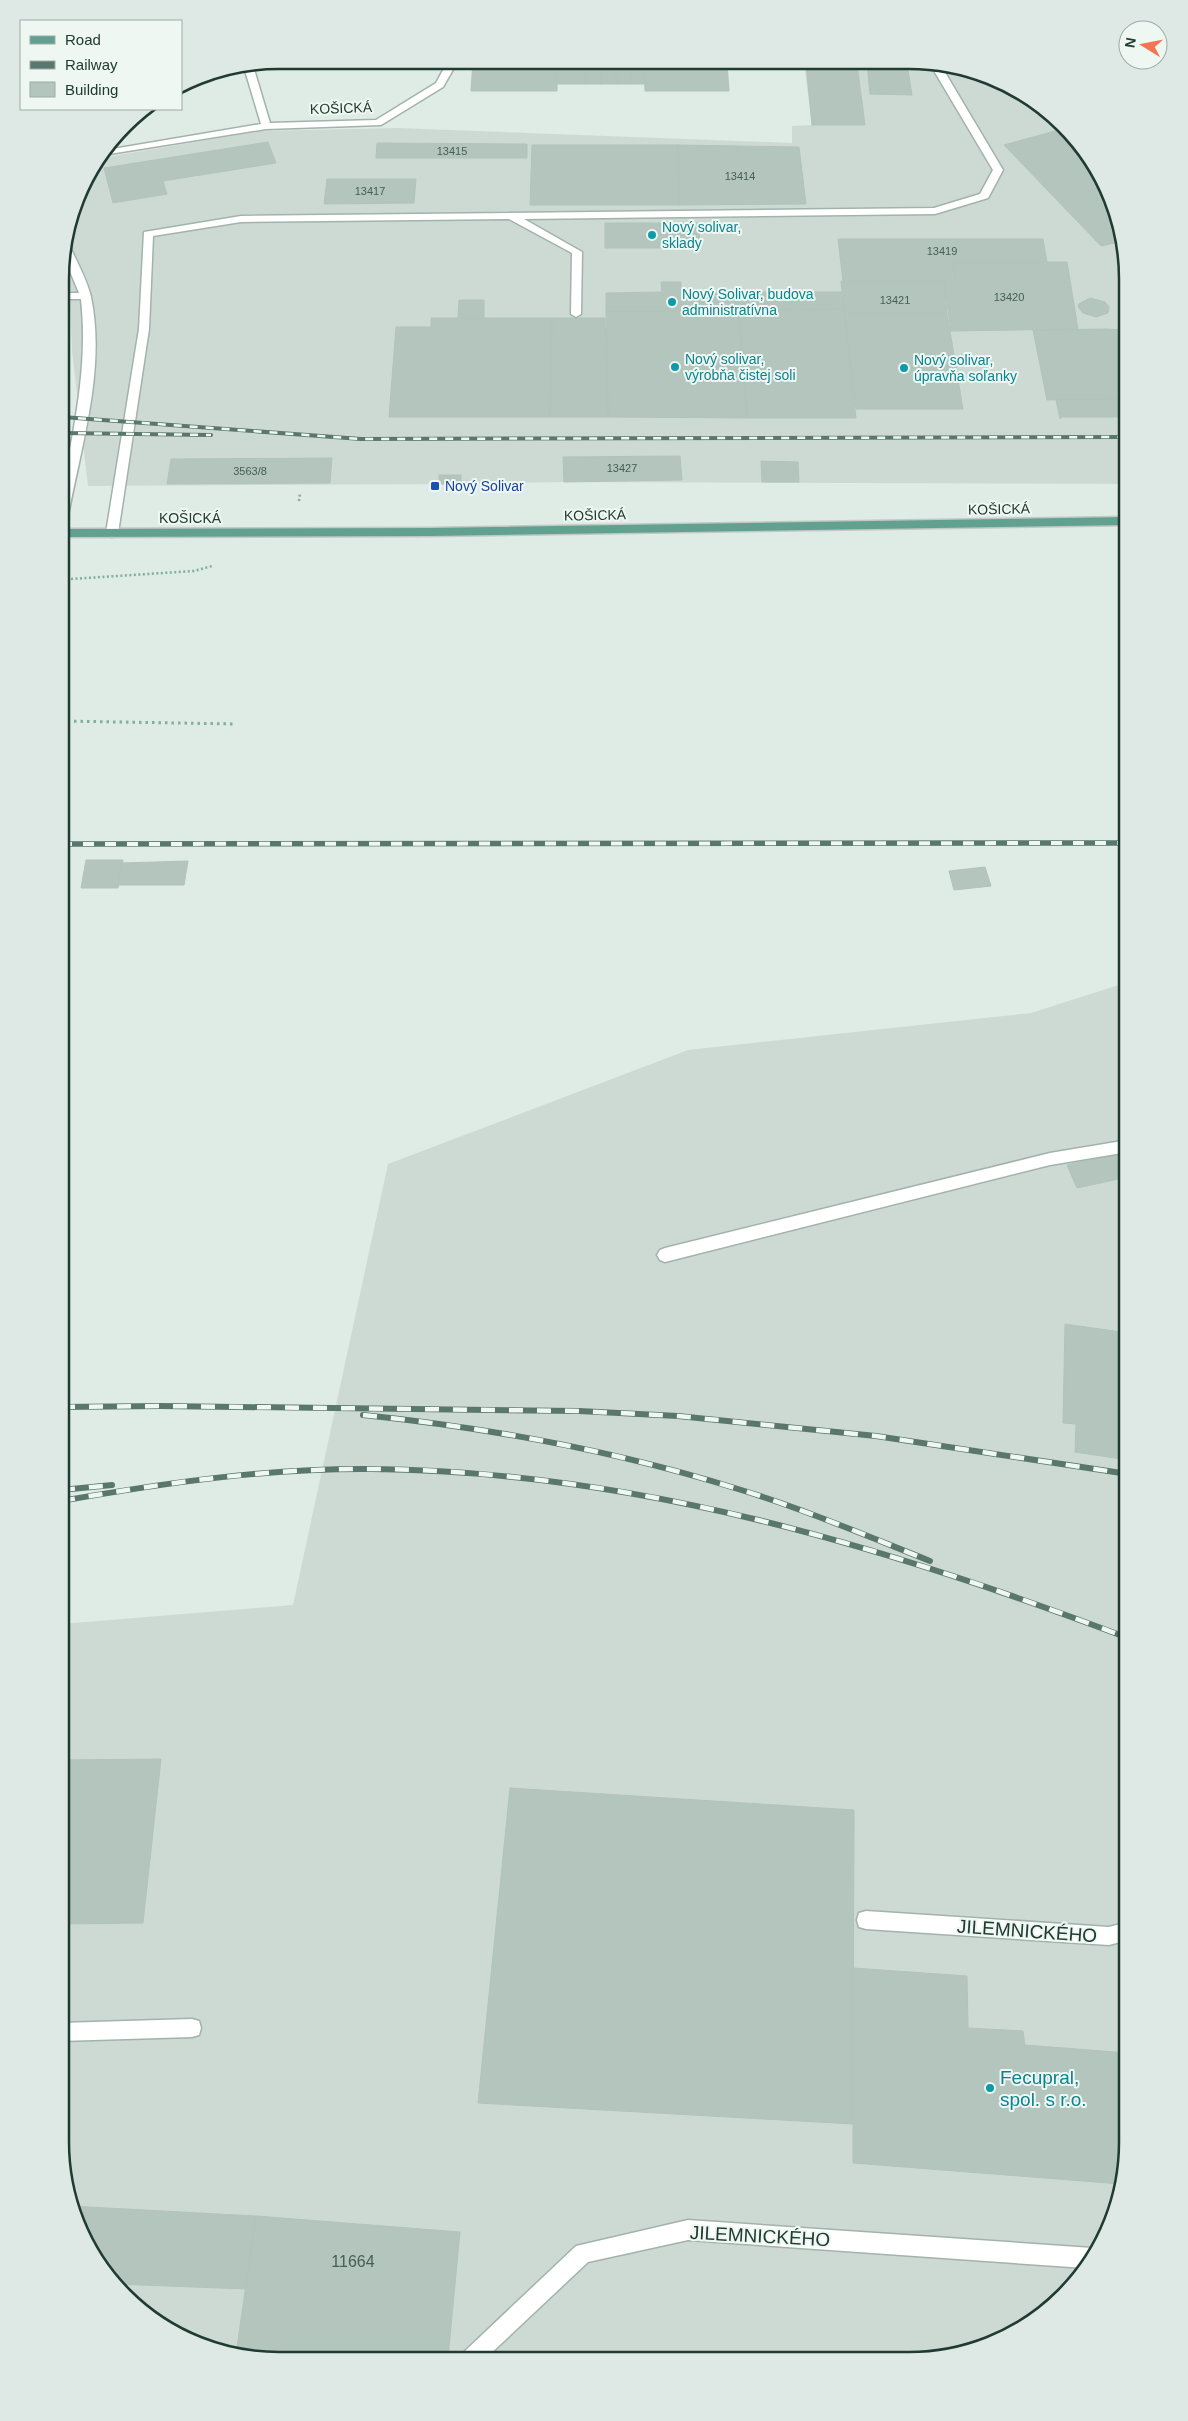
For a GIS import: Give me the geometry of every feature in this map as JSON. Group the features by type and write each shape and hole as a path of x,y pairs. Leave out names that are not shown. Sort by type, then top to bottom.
{"main road":[{"name":"KOŠICKÁ","path":"69,533 431,532 1119,521"}],"lane":[{"name":"KOŠICKÁ","path":"111,152 266,126 378,123 440,85 449,69"},
{"path":"250,71 266,126"},
{"path":"112,533 144,329 148,234 241,219 935,211 984,196 998,170 939,71"},
{"path":"510,216 577,252 576,314"},
{"path":"69,482 79,433 90,346 86,296 70,259"},
{"path":"69,296 86,296"},
{"path":"665,1255 1050,1159 1119,1148"},
{"name":"JILEMNICKÉHO","path":"866,1920 1109,1936 1119,1933"},
{"path":"69,2032 192,2028"},
{"name":"JILEMNICKÉHO","path":"478,2352 583,2253 688,2230 1085,2258"}],"path":[{"path":"69,721 236,724"}],"shaded area":[{"path":"805,69 923,69 964,76 1002,90 1037,112 1067,140 1084,162 1098,186 1112,224 1117,251 1119,265 1119,484 564,482 461,484 461,475 439,475 439,484 88,486 72,351 69,264 80,211 90,186 108,157 260,131 398,128 792,143 792,126 812,125"},
{"path":"1119,985 1119,2156 1108,2210 1098,2235 1084,2259 1067,2281 1048,2300 1026,2317 1002,2331 964,2345 923,2352 265,2352 211,2341 186,2331 162,2317 140,2300 121,2281 104,2259 90,2235 76,2197 69,2156 69,1623 293,1605 388,1164 688,1050 1031,1013"}],"building":[{"path":"472,69 557,69 557,91 471,91"},
{"path":"557,69 586,69 586,84 557,84"},
{"path":"586,69 601,69 601,84 586,84"},
{"path":"601,69 616,69 616,84 601,84"},
{"path":"616,69 631,69 631,84 616,84"},
{"path":"631,69 644,69 645,84 631,84"},
{"path":"644,69 727,69 729,91 645,91"},
{"path":"807,69 858,69 865,125 812,125"},
{"path":"868,69 908,69 912,95 870,94"},
{"path":"1055,131 1080,157 1098,186 1108,211 1116,243 1101,246 1004,145"},
{"path":"268,142 276,163 163,181 167,194 113,203 104,168"},
{"path":"377,143 527,144 527,158 376,158"},
{"path":"532,145 678,145 679,205 530,205"},
{"path":"678,145 799,147 806,204 679,205"},
{"path":"327,179 416,179 414,203 324,204"},
{"name":"Nový solivar, sklady","path":"605,223 699,223 700,248 605,248"},
{"path":"838,239 1043,239 1047,262 953,262 956,281 843,281"},
{"path":"953,262 1067,262 1078,329 951,331 944,281 956,281"},
{"path":"841,281 944,281 947,313 849,313 849,309 844,309"},
{"name":"Nový Solivar, budova administratívna","path":"661,282 681,282 681,292 737,292 739,311 606,312 606,293 662,292"},
{"path":"737,292 842,292 844,309 739,311"},
{"path":"1090,298 1105,302 1109,307 1108,313 1096,317 1083,313 1078,307 1079,304"},
{"path":"459,300 484,300 484,318 458,318"},
{"name":"Nový solivar, úpravňa soľanky","path":"844,309 849,309 849,313 947,313 963,409 856,409"},
{"path":"844,309 856,418 747,418 739,311"},
{"name":"Nový solivar, výrobňa čistej soli","path":"739,311 747,418 608,417 606,312"},
{"path":"431,318 552,318 550,417 389,417 396,327 431,327"},
{"path":"552,318 605,318 608,417 550,417"},
{"path":"1033,330 1119,330 1119,399 1047,400"},
{"path":"1119,399 1119,417 1062,417 1060,419 1056,400"},
{"path":"680,456 682,480 564,482 563,457"},
{"path":"332,458 330,483 167,484 171,459"},
{"path":"761,461 798,462 799,482 762,482"},
{"path":"439,475 461,475 461,484 439,484"},
{"path":"86,860 123,860 118,888 81,888"},
{"path":"188,861 184,885 118,885 122,863"},
{"path":"985,867 991,886 954,890 949,871"},
{"path":"1119,1154 1119,1179 1077,1188 1067,1165"},
{"path":"1065,1324 1119,1332 1119,1459 1075,1452 1076,1424 1063,1423"},
{"path":"161,1759 143,1923 69,1924 69,1760"},
{"path":"510,1788 854,1810 853,2124 478,2103"},
{"name":"Fecupral, spol. s r.o.","path":"853,1968 967,1976 968,2028 1023,2031 1025,2045 1119,2052 1119,2156 1115,2184 853,2163"},
{"path":"79,2206 256,2216 246,2289 124,2284 104,2259 90,2235"},
{"path":"256,2216 460,2232 449,2352 265,2352 237,2348"}],"railway":[{"path":"69,418 361,439 1119,437"},
{"path":"69,433 211,435"},
{"path":"69,844 1119,843"},
{"path":"69,1407 161,1406 579,1411 678,1416 876,1436 1119,1473"},
{"path":"363,1415 506,1434 646,1463 692,1475 787,1505 930,1561"},
{"path":"69,1500 216,1478 333,1469 470,1473 566,1483 662,1499 757,1520 851,1545 944,1573 1119,1635"},
{"path":"69,1489 112,1485"}],"place":[{"name":"Nový solivar, sklady","path":"652,235"},
{"name":"Nový Solivar, budova administratívna","path":"672,302"},
{"name":"Nový solivar, výrobňa čistej soli","path":"675,367"},
{"name":"Nový solivar, úpravňa soľanky","path":"904,368"},
{"name":"Nový Solivar","path":"435,486"},
{"name":"Fecupral, spol. s r.o.","path":"990,2088"}]}
